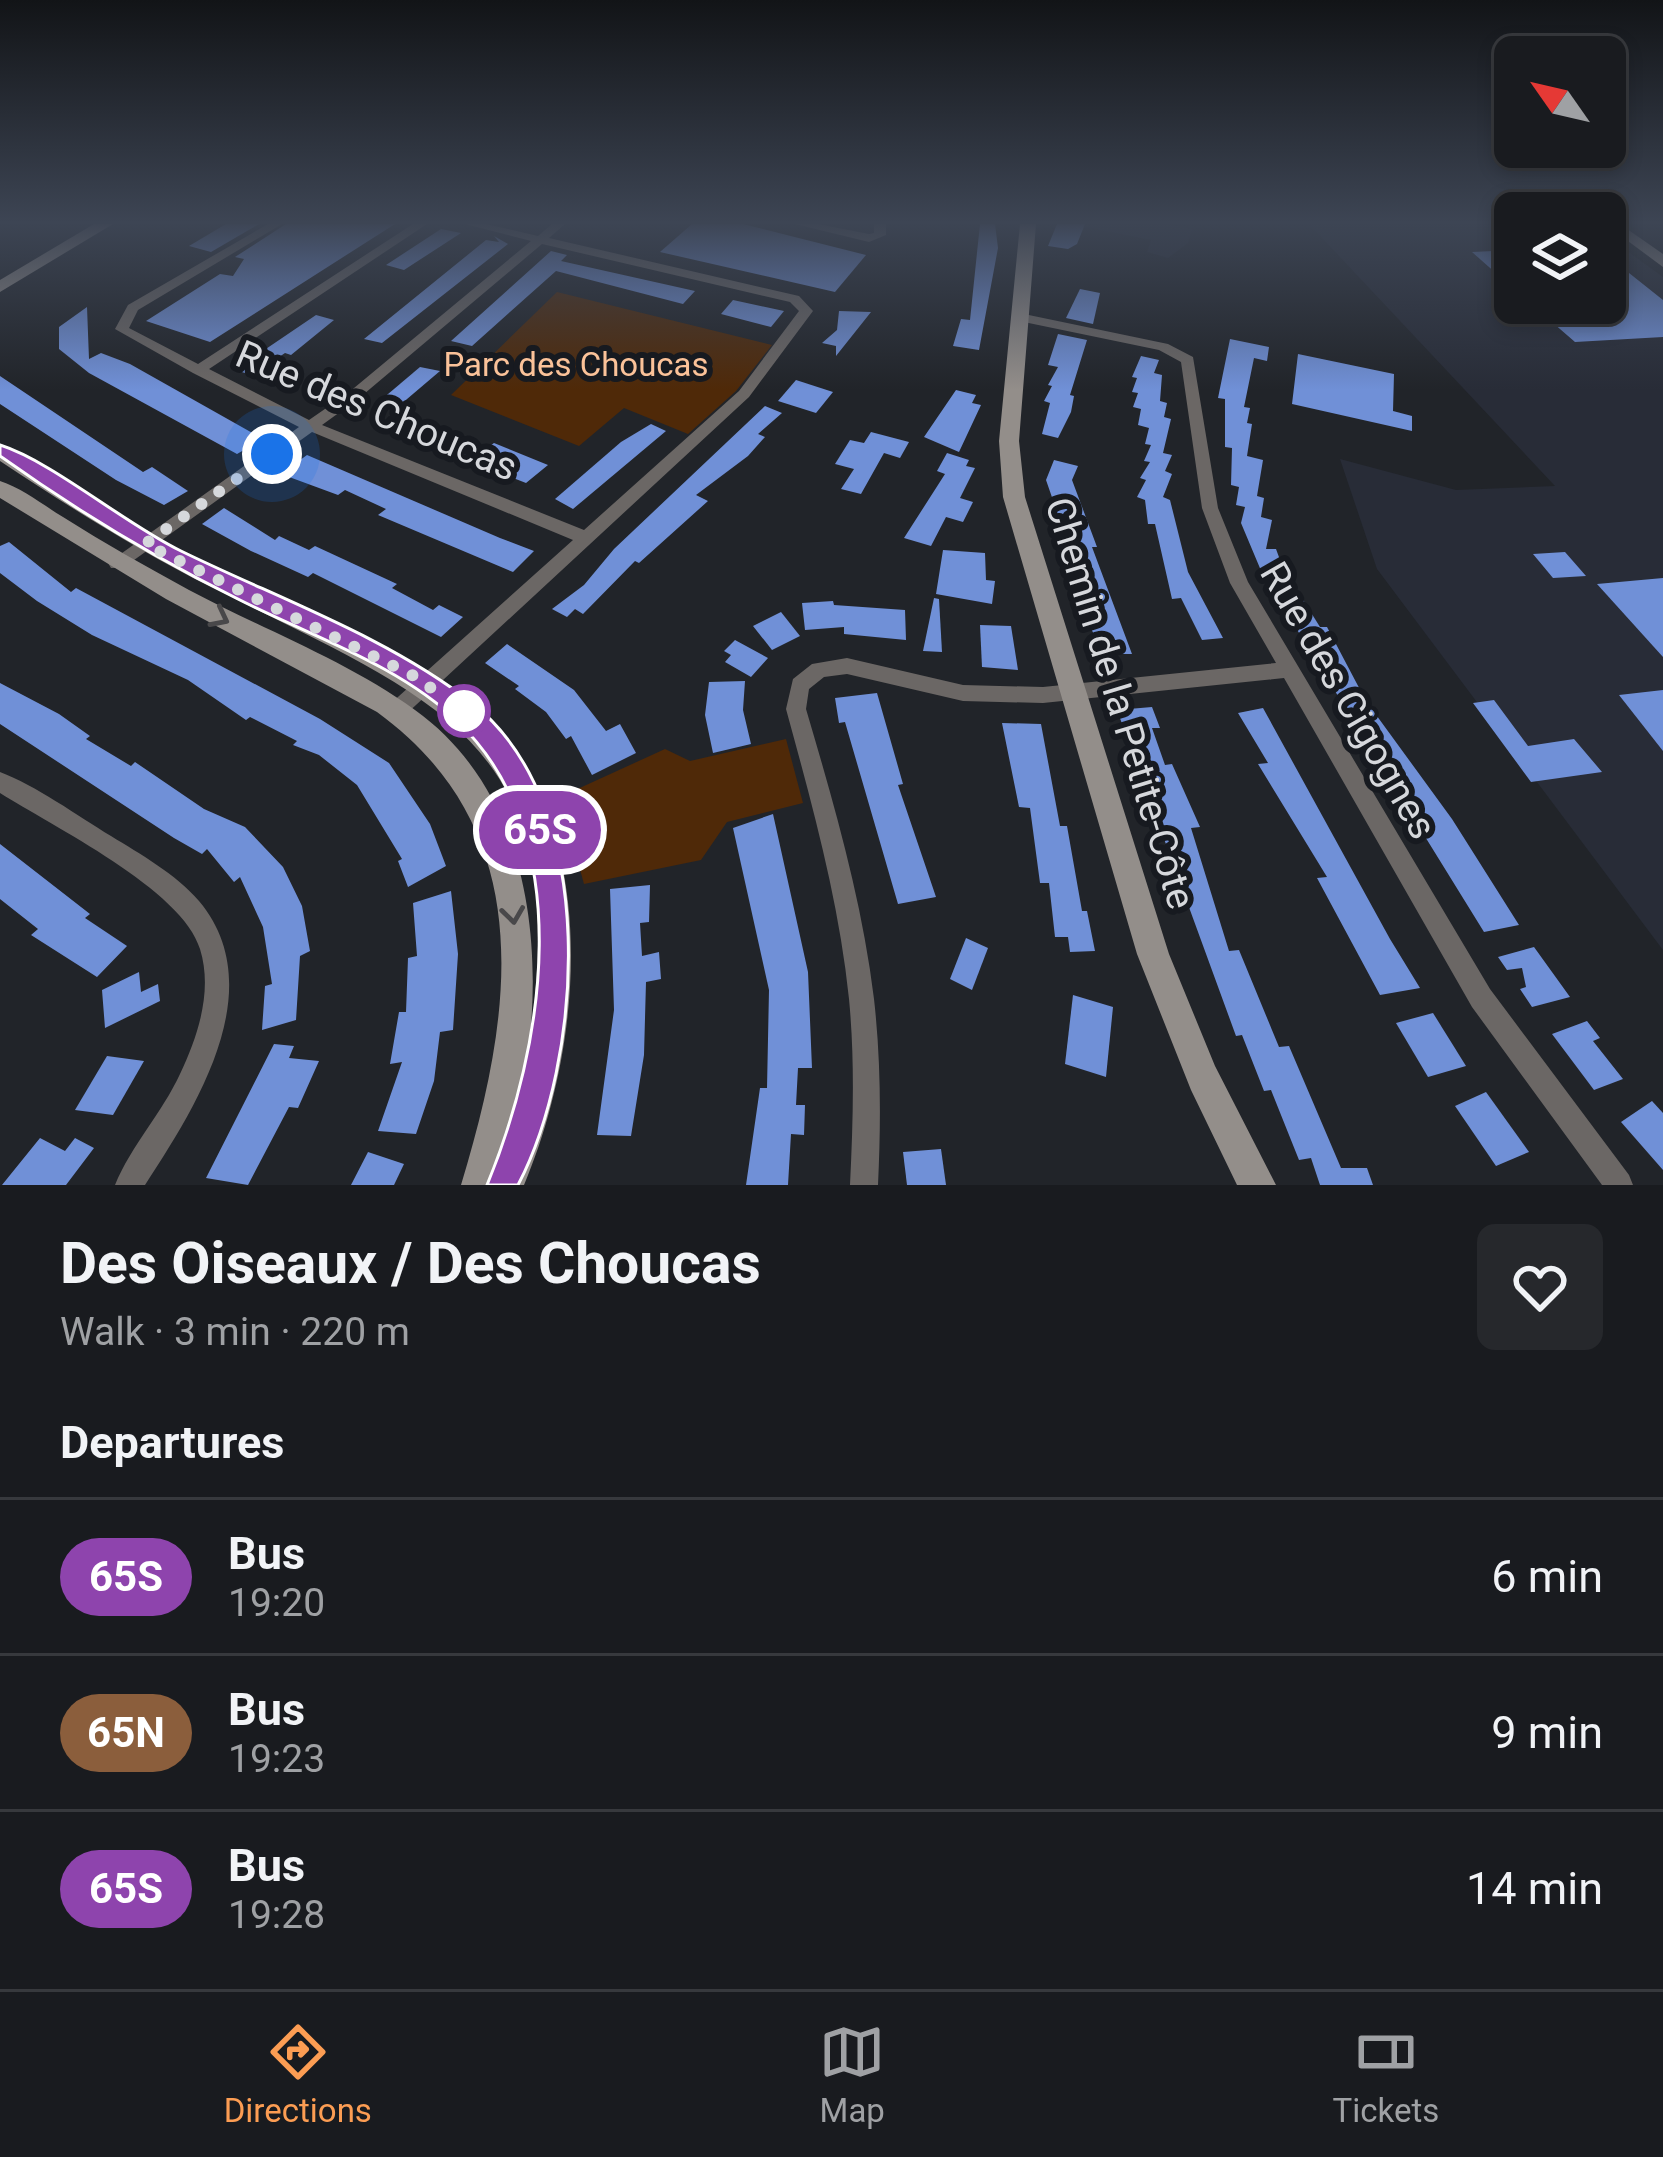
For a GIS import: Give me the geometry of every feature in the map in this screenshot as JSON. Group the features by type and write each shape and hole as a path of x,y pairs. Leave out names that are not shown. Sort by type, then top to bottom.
{"street":[{"name":"Rue des Choucas","path":"187,279 123,319 127,334 311,426 586,538"},
{"path":"198,370 337,279"},
{"path":"117,563 311,426 492,279"},
{"path":"396,711 744,394 806,309 794,299 709,279"},
{"name":"Chemin de la Petite-Côte","path":"1026,279 1009,441 1010,476 1153,954 1203,1078 1257,1185"},
{"name":"Rue des Cigognes","path":"1024,318 1169,349 1188,360 1216,531 1287,670 1480,998 1619,1185"},
{"path":"0,451 145,544 427,683 467,713 508,761 535,816 548,864 555,920 549,1030 531,1122 505,1185"},
{"path":"0,488 117,563 396,711 446,754 475,796 498,852 512,908 518,996 499,1122 480,1185"},
{"path":"864,1185 869,1070 860,961 847,887 796,709 797,689 813,673 847,667 975,694 1287,670"},
{"path":"0,781 177,897 201,922 211,948 215,994 206,1047 179,1107 129,1185"}],"shaded area":[{"path":"1361,279 1494,279 1494,324 1626,324 1626,279 1663,279 1663,950 1377,569 1340,459 1456,490 1555,486"}],"green space":[{"name":"Parc des Choucas","path":"557,292 772,345 736,391 688,434 624,408 579,446 451,395"},
{"path":"786,739 803,803 727,822 701,860 584,884 560,797 665,749 690,761"}],"building":[{"path":"212,279 308,279 210,342 146,321"},
{"path":"438,279 463,279 382,343 364,339"},
{"path":"520,279 547,279 472,346 451,341"},
{"path":"588,279 643,279 695,291 683,304"},
{"path":"779,279 846,279 835,292"},
{"path":"974,279 992,279 979,350 953,346 961,319 970,320"},
{"path":"1626,279 1637,279 1663,300 1663,337 1575,342 1554,324 1626,324"},
{"path":"1080,289 1100,293 1093,324 1066,318"},
{"path":"733,300 784,311 771,327 721,314"},
{"path":"87,307 89,359 101,353 130,364 263,439 237,454 89,373 59,349 59,327"},
{"path":"839,311 871,312 836,356 836,346 822,343 837,330"},
{"path":"316,315 334,320 291,355 285,353 252,375 235,370"},
{"path":"1058,334 1087,340 1070,395 1074,396 1071,412 1058,438 1042,434 1050,403 1044,401 1058,367 1048,365"},
{"path":"1230,339 1269,347 1267,361 1254,358 1244,407 1250,408 1247,423 1252,424 1247,456 1263,460 1257,496 1264,498 1261,517 1272,520 1266,549 1276,549 1290,587 1295,587 1320,627 1327,627 1366,701 1452,819 1519,925 1484,932 1262,573 1241,523 1245,507 1236,505 1239,487 1231,485 1232,448 1225,447 1225,399 1218,398"},
{"path":"1298,354 1394,374 1393,411 1412,416 1412,431 1292,404"},
{"path":"1141,356 1159,360 1154,373 1162,375 1160,401 1167,403 1164,417 1171,419 1163,453 1172,455 1165,471 1172,474 1163,497 1170,500 1188,572 1223,638 1202,640 1181,598 1172,599 1155,524 1148,524 1145,500 1137,497 1146,480 1140,478 1150,462 1144,461 1151,445 1145,444 1149,428 1138,425 1141,409 1133,407 1138,393 1132,392 1137,378 1132,377"},
{"path":"420,367 440,371 400,405 381,400"},
{"path":"0,376 143,472 152,467 188,491 164,505 116,480 0,404"},
{"path":"796,380 833,392 816,413 778,401"},
{"path":"956,390 976,395 972,403 981,405 959,452 924,437"},
{"path":"765,406 782,413 758,434 765,437 748,456 696,495 708,501 639,563 635,561 583,614 575,609 567,617 552,609 584,585 614,549"},
{"path":"651,424 666,431 573,509 555,499 621,442"},
{"path":"424,426 487,448 494,443 548,465 526,483 409,438"},
{"path":"871,432 909,442 900,458 884,453 861,494 841,489 854,469 835,464 850,440 864,443"},
{"path":"947,453 969,460 966,466 975,468 960,498 973,502 963,522 946,517 931,546 904,538 945,474 937,471"},
{"path":"307,455 534,551 513,572 378,515 386,509 345,490 338,495 281,474"},
{"path":"1054,460 1078,466 1072,480 1132,654 1102,654 1091,628 1084,607 1090,607 1046,480"},
{"path":"224,508 275,540 279,536 309,550 315,546 397,584 392,588 433,610 439,605 463,617 441,637 313,573 308,577 202,524"},
{"path":"9,542 71,592 76,588 320,719 389,763 430,824 446,866 408,887 398,861 402,859 357,785 319,755 293,745 297,741 250,717 246,720 188,680 92,635 37,601 0,573 0,546"},
{"path":"943,550 985,553 986,580 995,581 992,604 936,594"},
{"path":"1565,552 1586,576 1553,578 1533,554"},
{"path":"1663,578 1663,657 1597,584"},
{"path":"934,598 939,599 942,652 923,651"},
{"path":"833,601 834,605 905,610 906,640 844,634 844,627 805,630 802,603"},
{"path":"781,612 800,636 772,650 753,626"},
{"path":"980,625 1011,626 1018,670 982,667"},
{"path":"735,640 768,658 751,677 725,662 731,655 724,651"},
{"path":"507,644 574,690 606,731 620,724 636,753 592,775 571,736 566,739 546,712 515,689 519,686 485,663"},
{"path":"745,681 743,710 751,744 713,753 705,715 709,682"},
{"path":"0,683 59,714 90,736 86,739 131,766 135,762 204,809 245,827 283,867 302,906 310,951 300,956 296,1020 262,1030 265,986 272,984 263,927 240,877 234,882 207,849 202,854 174,838 0,724"},
{"path":"1663,690 1663,751 1619,695"},
{"path":"877,693 903,784 898,785 936,897 898,904 845,722 839,723 835,698"},
{"path":"1494,700 1528,746 1574,739 1602,772 1531,782 1473,703"},
{"path":"1152,707 1160,728 1152,728 1165,765 1172,764 1200,827 1191,828 1229,951 1239,950 1279,1047 1289,1046 1341,1168 1367,1168 1373,1185 1320,1185 1311,1158 1299,1160 1271,1090 1264,1091 1242,1035 1236,1036 1117,710"},
{"path":"1263,708 1420,988 1380,995 1317,878 1327,877 1258,764 1268,763 1238,713"},
{"path":"1002,723 1041,724 1060,826 1067,826 1082,911 1087,911 1095,951 1070,952 1068,937 1055,937 1049,883 1040,883 1030,808 1019,807"},
{"path":"773,814 808,972 812,1068 798,1068 796,1105 805,1105 804,1135 791,1134 788,1185 746,1185 760,1088 767,1088 769,990 733,828"},
{"path":"0,844 90,914 85,918 127,946 97,977 31,935 38,929 0,899"},
{"path":"650,885 649,922 640,923 642,956 659,952 661,979 646,982 644,1055 631,1136 597,1135 614,1010 610,889"},
{"path":"451,891 458,954 453,1030 440,1032 434,1081 416,1134 378,1131 402,1062 390,1064 399,1012 406,1012 408,958 417,956 413,903"},
{"path":"966,938 988,948 972,990 950,979"},
{"path":"1534,947 1570,997 1532,1007 1520,989 1526,987 1522,968 1507,970 1498,957"},
{"path":"139,972 141,992 158,984 160,1001 105,1028 102,990"},
{"path":"1073,995 1113,1007 1106,1077 1065,1064"},
{"path":"1433,1013 1466,1066 1428,1077 1396,1023"},
{"path":"1587,1021 1600,1038 1593,1041 1623,1079 1594,1090 1552,1034"},
{"path":"274,1044 294,1046 289,1058 319,1061 298,1108 289,1107 248,1185 206,1178"},
{"path":"107,1056 144,1061 113,1115 75,1110"},
{"path":"1486,1092 1529,1152 1496,1166 1455,1106"},
{"path":"1652,1101 1663,1113 1663,1170 1621,1122"},
{"path":"40,1138 65,1151 75,1138 94,1148 66,1185 2,1185"},
{"path":"941,1149 946,1185 907,1185 903,1152"},
{"path":"368,1152 404,1164 394,1185 351,1185"}],"bus line":[{"name":"65S","path":"0,451 135,538 418,678 467,713 508,761 523,787 545,849 555,940 542,1074 522,1151 505,1185"}],"route":[{"path":"272,454 145,544 414,676 467,713 464,711"}]}
